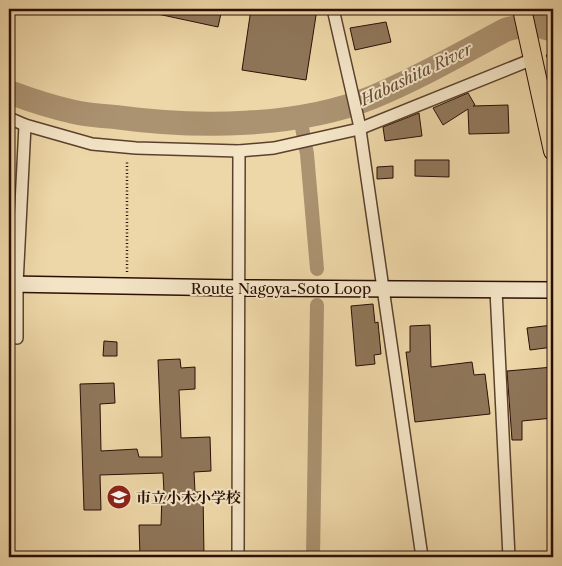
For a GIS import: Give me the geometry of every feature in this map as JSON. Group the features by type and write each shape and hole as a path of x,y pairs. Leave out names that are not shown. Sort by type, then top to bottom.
{"main road":[{"path":"522,9 553,152"},
{"name":"Route Nagoya-Soto Loop","path":"13,284 553,290"}],"street":[{"path":"333,9 359,126 422,557"},
{"path":"9,118 25,125 92,144 136,148 239,151 274,148 312,140 359,126 532,54"},
{"path":"18,338 13,284 25,125"},
{"path":"238,557 239,151"},
{"path":"496,290 509,557"}],"path":[{"path":"127,160 127,286"}],"building":[{"path":"153,9 222,9 218,27 153,13"},
{"path":"251,9 317,9 306,80 242,70"},
{"path":"386,22 391,42 355,50 350,28"},
{"path":"468,93 475,105 473,106 508,105 509,133 469,134 468,109 443,125 433,108"},
{"path":"419,113 422,136 385,141 383,127"},
{"path":"415,160 449,160 449,177 415,176"},
{"path":"393,166 393,178 377,179 377,167"},
{"path":"373,304 375,323 378,322 381,354 374,355 375,364 356,366 351,306"},
{"path":"430,325 431,367 472,362 474,375 485,374 490,414 415,422 406,352 410,352 410,326"},
{"path":"553,325 553,347 530,350 527,328"},
{"path":"104,341 117,342 117,356 103,356"},
{"path":"180,359 181,368 195,367 195,389 179,390 181,438 210,437 211,471 194,472 195,492 203,492 204,557 140,557 139,525 161,525 162,494 164,493 163,473 100,475 101,510 84,510 80,384 114,383 115,403 100,404 101,451 137,449 139,457 162,457 158,360"},
{"path":"553,367 553,418 522,421 522,440 512,440 507,371"}],"waterway":[{"name":"Habashita River","path":"9,92 49,106 79,113 146,121 212,124 280,120 312,115 373,97 424,74 505,30 529,26 553,30"},
{"path":"300,117 307,154 317,269"},
{"path":"313,557 317,305"}],"place":[{"name":"市立小木小学校","path":"119,497"}]}
